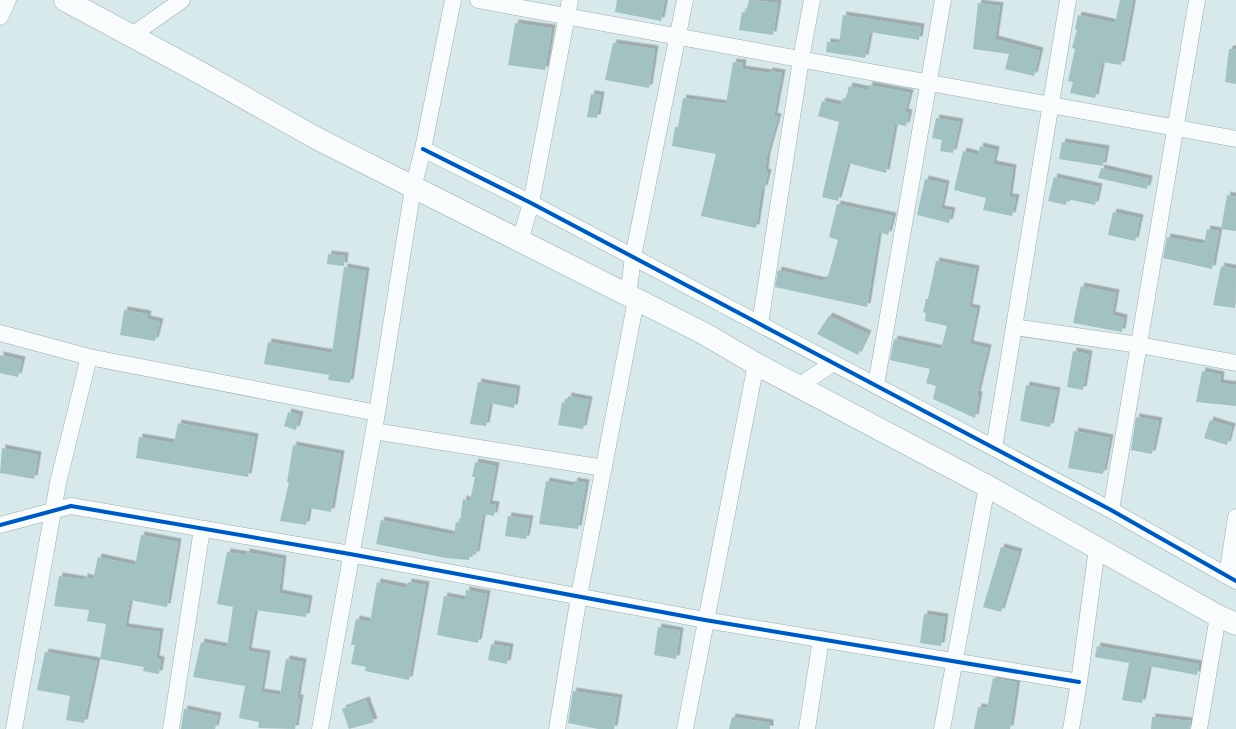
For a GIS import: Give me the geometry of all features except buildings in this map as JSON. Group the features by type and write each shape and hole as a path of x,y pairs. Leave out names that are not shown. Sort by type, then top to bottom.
{"main road":[{"path":"65,0 316,138 704,334 756,364 987,486 1227,620"}],"street":[{"path":"0,17 8,0"},
{"path":"132,36 182,0"},
{"path":"320,729 350,554 374,431 413,188 423,149 453,0"},
{"path":"478,0 1236,139"},
{"path":"520,241 531,203 570,0"},
{"path":"557,729 579,596 604,468 632,298 633,257 685,0"},
{"path":"760,324 801,59 812,0"},
{"path":"876,385 943,0"},
{"path":"994,448 1068,0"},
{"path":"1111,510 1197,0"},
{"path":"423,149 531,203 876,385 1111,510 1231,578 1236,517"},
{"path":"1014,327 1139,346 1236,363"},
{"path":"0,333 89,357 377,413"},
{"path":"14,729 52,511 89,357"},
{"path":"799,386 833,363"},
{"path":"685,729 756,364"},
{"path":"374,431 604,468"},
{"path":"942,729 987,486"},
{"path":"0,525 71,506 350,554 705,620 1079,682"},
{"path":"171,729 202,529"},
{"path":"1071,729 1079,682 1097,548"},
{"path":"1199,729 1227,620"},
{"path":"807,729 821,639"}],"cycle path":[{"path":"423,149 531,203 1111,510 1236,581"},
{"path":"0,525 71,506 350,554 705,620 1079,682"}]}
